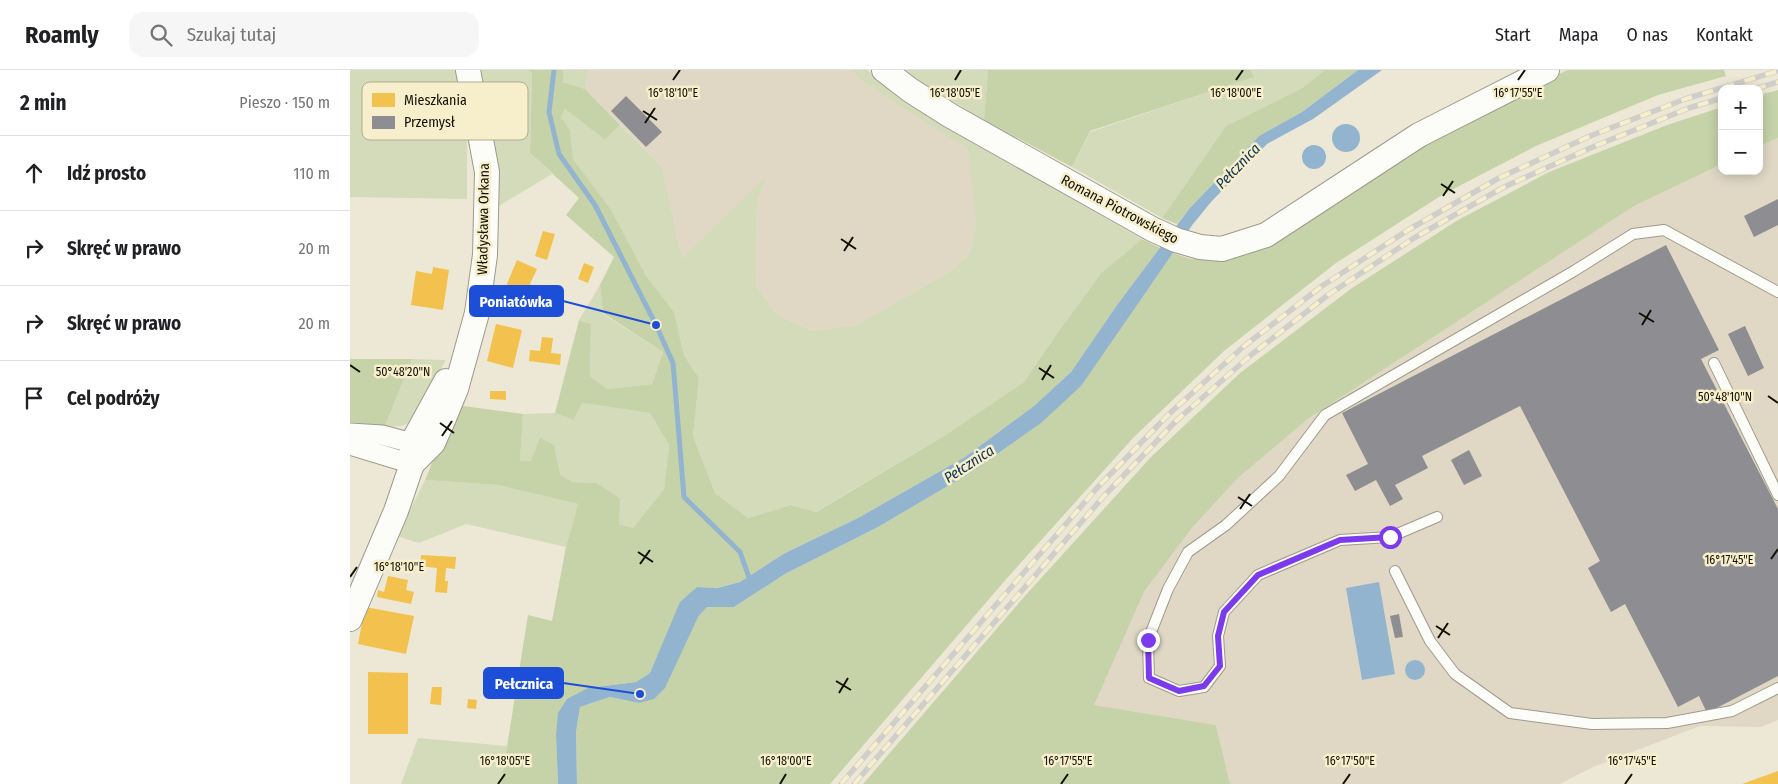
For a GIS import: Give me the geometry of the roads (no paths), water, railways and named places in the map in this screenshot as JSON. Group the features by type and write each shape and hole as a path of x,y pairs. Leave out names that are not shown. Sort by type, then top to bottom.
{"street":[{"name":"Romana Piotrowskiego","path":"884,70 910,90 951,116 1152,229 1176,240 1200,247 1222,249 1266,235 1420,135 1547,70"},
{"name":"Władysława Orkana","path":"350,619 390,526 412,453 433,444 456,389 477,313 485,255 487,172 481,140"},
{"path":"350,433 382,435 412,453"},
{"path":"350,445 412,453"}],"lane":[{"path":"1437,517 1390,537 1340,540 1258,575 1224,612 1218,636 1220,666 1204,686 1179,691 1149,678 1148,640 1168,588 1188,552 1226,524 1279,476 1325,415 1574,271 1633,234 1664,230 1778,292"},
{"path":"1714,364 1778,495"},
{"path":"1395,571 1430,641 1455,674 1510,713 1592,724 1667,723 1732,711 1778,688"}],"water":[{"path":"1358,70 1382,70 1313,119 1267,144 1211,202 1193,224 1081,386 1041,423 970,473 878,527 785,574 734,607 707,607 698,617 665,688 654,699 639,703 610,697 580,707 576,732 577,784 558,784 556,735 558,713 567,699 588,688 636,682 650,673 680,602 697,587 717,588 740,582 785,553 858,518 965,457 1034,406 1071,372 1117,305 1189,209 1259,136 1302,112"},
{"path":"1346,124 1356,128 1360,138 1356,148 1346,152 1336,148 1332,138 1336,128"},
{"path":"1314,145 1323,148 1326,157 1323,166 1314,169 1305,166 1302,157 1305,148"},
{"path":"1379,582 1395,674 1362,680 1346,588"},
{"path":"1415,660 1422,663 1425,670 1422,677 1415,680 1408,677 1405,670 1408,663"}],"waterway":[{"path":"554,70 549,112 559,154 595,205 656,325 673,363 684,497 740,552 751,583"}],"railway":[{"path":"841,784 1097,488 1169,414 1243,347 1322,286 1408,230 1499,178 1590,136 1685,99 1778,71"},
{"path":"1763,87 1778,82"},
{"path":"854,784 1104,496 1176,421 1251,355 1328,295 1414,238 1504,187 1595,146 1689,108 1718,99"}],"place":[{"name":"Poniatówka","path":"656,325"},
{"name":"Pełcznica","path":"640,694"}]}
